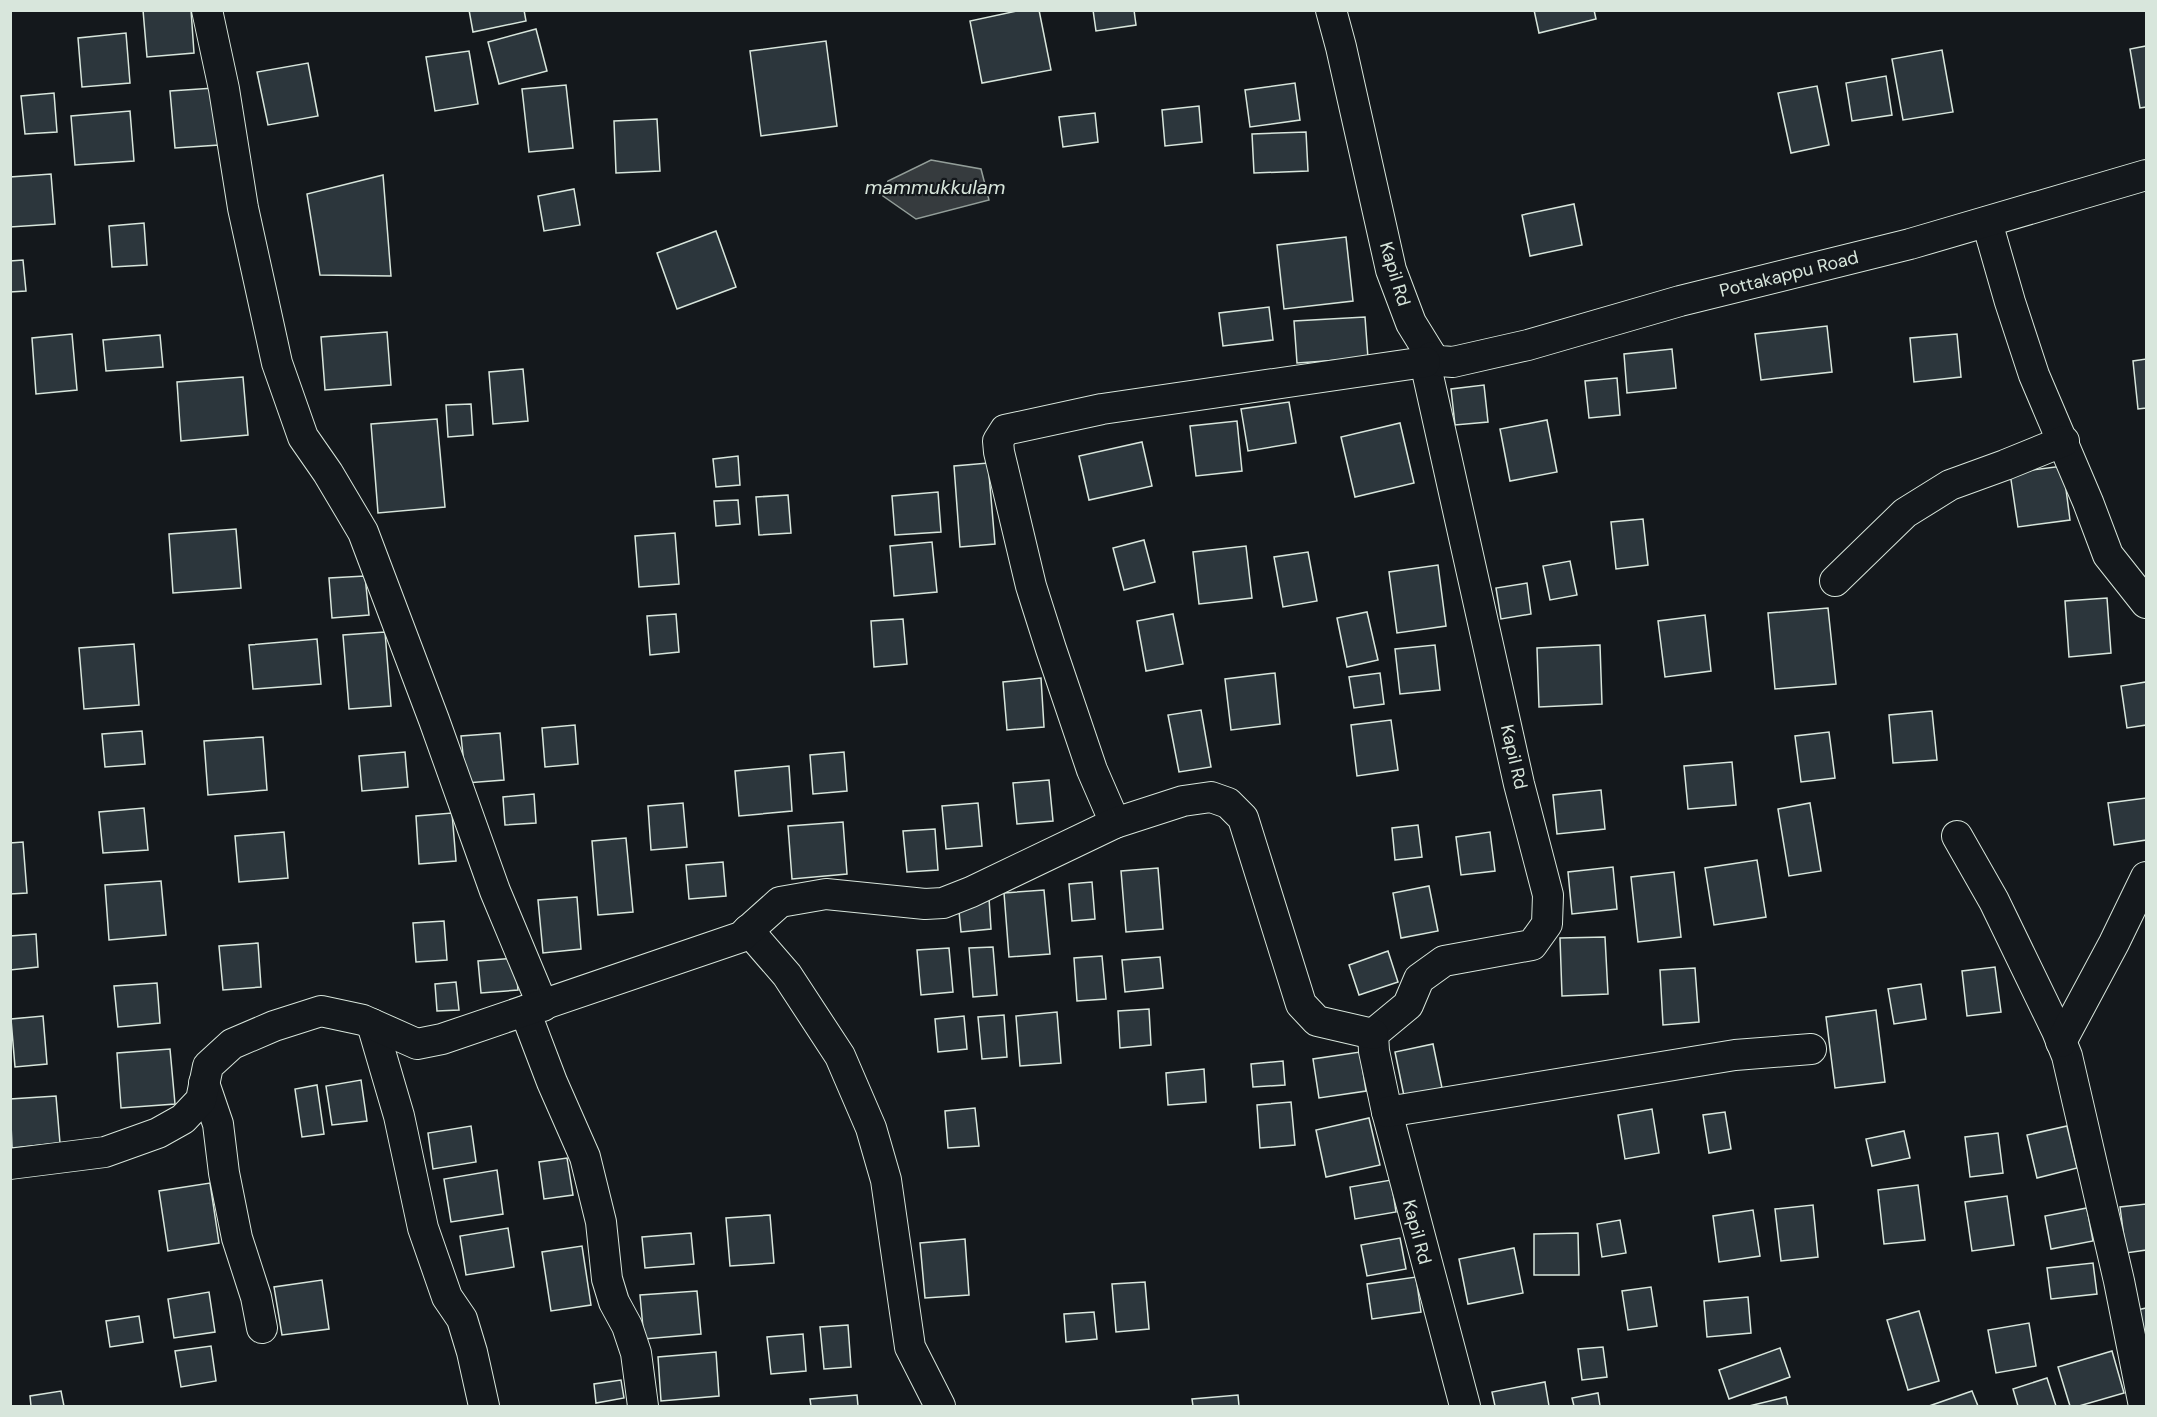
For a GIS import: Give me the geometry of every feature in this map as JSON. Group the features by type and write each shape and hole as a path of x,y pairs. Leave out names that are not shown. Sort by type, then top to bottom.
{"street":[{"path":"207,10 224,89 243,208 277,363 303,437 328,473 363,532 495,891 534,1009 552,1082 585,1157 601,1222 607,1279 614,1302 627,1326 636,1353 643,1407"},
{"name":"Kapil Rd","path":"1331,10 1391,270 1428,360 1519,784 1548,895 1547,924 1532,945 1444,961 1419,979 1408,1005 1373,1034 1374,1051 1387,1112 1465,1407"},
{"name":"Pottakappu Road","path":"1114,823 1092,770 1031,586 999,452 998,441 1005,430 1102,409 1428,360 1453,362 1528,345 1680,300 1910,244 2146,175"},
{"path":"1987,222 2034,375 2064,441 2108,555 2146,603"},
{"path":"1835,581 1905,513 1950,485 2064,441"},
{"path":"10,1164 105,1152 158,1133 183,1119 201,1100 208,1066 232,1044 274,1026 321,1011 372,1024 417,1044 442,1039 741,937 780,902 826,894 925,904 943,903 971,892 1114,823 1183,801 1211,797 1228,803 1243,818 1301,1004 1317,1021 1373,1034"},
{"path":"1957,836 1994,901 2061,1042 2074,1082 2086,1145 2119,1281 2144,1407"},
{"path":"2061,1042 2146,877"},
{"path":"748,930 787,975 840,1056 871,1128 886,1180 910,1347 940,1407"},
{"path":"372,1024 399,1116 423,1228 447,1298 462,1319 484,1407"},
{"path":"1387,1112 1735,1055 1811,1049"},
{"path":"204,1083 218,1124 224,1173 237,1238 256,1297 262,1328"}],"water":[{"name":"mammukkulam","path":"931,160 981,169 989,200 916,219 883,196 888,181"}],"building":[{"path":"143,10 191,10 194,53 147,57"},
{"path":"469,10 524,10 526,21 473,32"},
{"path":"1022,10 1039,10 1051,70 982,83 970,21"},
{"path":"1093,10 1134,10 1136,25 1096,31"},
{"path":"1534,10 1594,10 1596,19 1539,33"},
{"path":"536,29 547,71 499,84 488,42"},
{"path":"126,33 130,83 82,87 78,38"},
{"path":"826,41 837,126 761,136 750,51"},
{"path":"2146,46 2146,107 2140,108 2130,49"},
{"path":"1942,50 1953,112 1903,120 1892,59"},
{"path":"469,51 478,104 435,111 426,57"},
{"path":"308,63 318,116 268,125 257,72"},
{"path":"1886,76 1892,115 1852,121 1846,83"},
{"path":"1295,83 1300,120 1250,127 1245,90"},
{"path":"566,85 573,148 529,152 522,89"},
{"path":"1817,86 1829,145 1791,153 1778,93"},
{"path":"214,88 219,145 175,148 170,91"},
{"path":"54,93 57,132 25,134 21,96"},
{"path":"1199,106 1202,142 1165,146 1162,110"},
{"path":"130,111 134,161 75,165 71,116"},
{"path":"1095,113 1098,142 1063,147 1059,117"},
{"path":"657,119 660,171 616,173 614,121"},
{"path":"1306,132 1308,171 1254,173 1252,134"},
{"path":"51,174 55,224 10,227 10,177"},
{"path":"383,175 391,276 320,275 307,194"},
{"path":"574,189 580,225 544,231 538,196"},
{"path":"1574,204 1582,245 1530,256 1522,215"},
{"path":"144,223 147,265 112,267 109,226"},
{"path":"716,231 736,287 677,309 657,253"},
{"path":"1346,237 1353,301 1284,309 1277,245"},
{"path":"23,260 26,291 10,292 10,261"},
{"path":"1269,307 1273,340 1223,346 1219,313"},
{"path":"1365,317 1368,358 1297,363 1294,321"},
{"path":"1827,326 1832,372 1761,380 1755,334"},
{"path":"387,332 391,385 325,390 321,337"},
{"path":"72,334 77,390 36,394 32,338"},
{"path":"1957,334 1961,377 1914,382 1910,338"},
{"path":"160,335 163,367 106,371 103,340"},
{"path":"1672,349 1676,388 1627,393 1624,354"},
{"path":"2146,359 2146,408 2138,409 2133,361"},
{"path":"523,369 528,421 493,424 489,372"},
{"path":"243,377 248,435 181,441 177,382"},
{"path":"1617,378 1620,415 1589,418 1585,381"},
{"path":"1484,385 1488,422 1455,425 1451,389"},
{"path":"1289,402 1296,443 1248,451 1241,409"},
{"path":"471,404 473,435 448,437 446,405"},
{"path":"437,419 445,507 378,513 371,424"},
{"path":"1547,420 1557,472 1510,481 1500,429"},
{"path":"1237,421 1242,471 1196,476 1190,426"},
{"path":"1400,423 1414,483 1355,497 1341,437"},
{"path":"1142,442 1152,486 1089,500 1079,456"},
{"path":"738,456 740,485 716,487 713,459"},
{"path":"988,463 995,544 960,547 954,466"},
{"path":"2063,466 2070,520 2018,527 2010,473"},
{"path":"938,492 941,532 895,535 892,496"},
{"path":"788,495 791,533 759,535 756,497"},
{"path":"738,500 740,524 716,526 714,501"},
{"path":"1643,519 1648,565 1616,569 1611,522"},
{"path":"236,529 241,588 173,593 169,534"},
{"path":"675,533 679,584 639,587 635,536"},
{"path":"1144,540 1155,582 1124,590 1113,548"},
{"path":"932,542 937,592 894,596 890,546"},
{"path":"1246,546 1252,598 1199,604 1193,552"},
{"path":"1308,552 1317,601 1283,607 1274,557"},
{"path":"1570,561 1577,595 1550,600 1543,566"},
{"path":"1438,565 1446,626 1397,633 1389,572"},
{"path":"365,576 369,615 332,618 329,578"},
{"path":"1527,583 1531,614 1501,619 1496,588"},
{"path":"2107,598 2111,653 2069,657 2065,601"},
{"path":"1828,608 1836,684 1775,689 1768,613"},
{"path":"1367,612 1378,660 1347,667 1337,618"},
{"path":"676,614 679,652 650,655 647,616"},
{"path":"1173,614 1183,664 1146,671 1137,621"},
{"path":"1705,615 1711,671 1665,677 1658,621"},
{"path":"903,619 907,664 874,667 871,621"},
{"path":"385,632 391,706 349,709 343,635"},
{"path":"317,639 321,684 253,689 249,645"},
{"path":"134,644 139,705 84,709 79,648"},
{"path":"1435,645 1440,690 1400,694 1395,649"},
{"path":"1600,645 1602,704 1539,707 1537,648"},
{"path":"1275,673 1280,724 1231,730 1225,679"},
{"path":"1380,673 1384,704 1354,708 1349,677"},
{"path":"1041,678 1044,727 1007,730 1003,682"},
{"path":"2146,682 2146,725 2127,728 2121,686"},
{"path":"1201,710 1211,767 1179,772 1168,715"},
{"path":"1932,711 1937,760 1893,763 1889,715"},
{"path":"1391,720 1398,770 1357,776 1351,725"},
{"path":"575,725 578,764 545,767 542,728"},
{"path":"142,731 145,764 105,767 102,734"},
{"path":"1829,732 1835,778 1801,782 1795,736"},
{"path":"500,733 504,780 466,783 461,736"},
{"path":"263,737 267,790 208,795 204,741"},
{"path":"405,752 408,787 362,791 359,756"},
{"path":"844,752 847,791 813,794 810,755"},
{"path":"1732,762 1736,805 1688,809 1684,766"},
{"path":"789,766 792,811 739,816 735,771"},
{"path":"1049,780 1053,821 1017,824 1013,783"},
{"path":"1601,790 1605,829 1557,834 1553,795"},
{"path":"534,794 536,823 505,825 503,797"},
{"path":"2146,798 2146,840 2114,845 2108,803"},
{"path":"683,803 687,847 651,850 648,806"},
{"path":"978,803 982,846 946,849 942,806"},
{"path":"1810,803 1821,871 1789,876 1778,809"},
{"path":"144,808 148,850 103,853 99,812"},
{"path":"452,813 456,861 419,864 416,816"},
{"path":"843,822 847,874 792,879 788,826"},
{"path":"1418,825 1422,857 1395,860 1392,828"},
{"path":"935,829 938,870 907,872 903,831"},
{"path":"284,832 288,878 239,882 235,836"},
{"path":"1490,832 1495,871 1461,875 1456,837"},
{"path":"626,838 633,912 598,915 592,841"},
{"path":"23,842 27,893 10,894 10,843"},
{"path":"1757,860 1766,917 1714,925 1705,868"},
{"path":"723,862 726,896 689,899 686,865"},
{"path":"1613,867 1617,909 1572,914 1568,872"},
{"path":"1158,868 1163,929 1126,932 1121,871"},
{"path":"1674,872 1681,937 1638,942 1631,877"},
{"path":"161,881 166,935 109,940 105,885"},
{"path":"1092,882 1095,919 1072,921 1069,884"},
{"path":"1429,886 1438,931 1401,938 1393,893"},
{"path":"1044,890 1050,954 1009,957 1004,893"},
{"path":"577,897 581,949 543,953 538,900"},
{"path":"989,898 991,929 961,932 958,901"},
{"path":"444,921 447,960 416,962 413,923"},
{"path":"36,934 38,967 10,970 10,936"},
{"path":"1605,937 1608,994 1562,996 1560,938"},
{"path":"258,943 261,987 223,990 219,946"},
{"path":"993,947 997,995 973,997 969,948"},
{"path":"949,948 953,992 921,995 917,950"},
{"path":"1388,951 1398,982 1359,995 1349,965"},
{"path":"1102,956 1106,999 1077,1001 1074,958"},
{"path":"1160,957 1163,988 1125,992 1122,960"},
{"path":"515,958 518,990 481,993 478,961"},
{"path":"1995,967 2001,1012 1967,1016 1962,971"},
{"path":"1695,968 1699,1022 1663,1025 1660,970"},
{"path":"456,982 459,1010 437,1011 435,984"},
{"path":"157,983 160,1023 118,1027 114,986"},
{"path":"1921,984 1926,1019 1894,1024 1888,989"},
{"path":"1149,1009 1151,1045 1120,1048 1118,1011"},
{"path":"1876,1010 1885,1082 1835,1088 1826,1017"},
{"path":"1057,1012 1061,1063 1020,1066 1016,1016"},
{"path":"1004,1015 1007,1057 982,1059 978,1017"},
{"path":"43,1016 47,1064 15,1067 11,1019"},
{"path":"964,1016 967,1049 938,1052 935,1019"},
{"path":"1433,1044 1442,1088 1404,1096 1395,1052"},
{"path":"170,1049 175,1104 121,1108 117,1053"},
{"path":"1360,1052 1366,1091 1319,1098 1313,1059"},
{"path":"1283,1061 1285,1085 1253,1087 1251,1064"},
{"path":"1204,1069 1206,1102 1168,1105 1166,1073"},
{"path":"361,1080 367,1121 332,1125 326,1086"},
{"path":"317,1085 324,1134 302,1137 295,1089"},
{"path":"56,1096 60,1143 12,1148 10,1099"},
{"path":"1291,1102 1295,1145 1260,1148 1257,1105"},
{"path":"975,1108 979,1146 948,1148 945,1111"},
{"path":"1652,1109 1659,1153 1625,1159 1618,1115"},
{"path":"1725,1112 1731,1149 1709,1153 1703,1115"},
{"path":"1369,1118 1380,1165 1326,1177 1316,1130"},
{"path":"471,1126 476,1162 433,1169 428,1133"},
{"path":"2067,1126 2077,1168 2037,1178 2027,1135"},
{"path":"1904,1131 1910,1158 1872,1166 1866,1139"},
{"path":"1998,1133 2003,1173 1970,1177 1965,1137"},
{"path":"567,1158 573,1195 544,1199 539,1162"},
{"path":"497,1170 503,1214 451,1222 444,1179"},
{"path":"1391,1180 1396,1212 1355,1219 1350,1187"},
{"path":"210,1183 219,1243 168,1251 159,1191"},
{"path":"1918,1185 1925,1240 1884,1244 1878,1190"},
{"path":"2007,1196 2014,1245 1972,1251 1965,1202"},
{"path":"2146,1204 2146,1250 2126,1253 2120,1207"},
{"path":"1813,1205 1818,1257 1781,1261 1775,1209"},
{"path":"2087,1208 2093,1241 2051,1249 2045,1216"},
{"path":"1753,1210 1760,1256 1719,1262 1713,1216"},
{"path":"770,1215 774,1263 730,1266 726,1218"},
{"path":"1620,1220 1626,1253 1602,1257 1597,1224"},
{"path":"508,1228 514,1267 466,1275 460,1236"},
{"path":"691,1233 694,1264 645,1268 642,1237"},
{"path":"1578,1233 1579,1275 1534,1275 1534,1234"},
{"path":"1400,1238 1406,1269 1367,1276 1361,1245"},
{"path":"965,1239 969,1295 925,1298 920,1243"},
{"path":"582,1246 591,1305 551,1311 542,1252"},
{"path":"1514,1248 1523,1293 1468,1304 1459,1259"},
{"path":"2093,1263 2097,1294 2051,1299 2047,1268"},
{"path":"1416,1277 1421,1312 1372,1319 1367,1284"},
{"path":"322,1280 329,1329 282,1335 274,1287"},
{"path":"1145,1282 1149,1329 1116,1332 1112,1284"},
{"path":"1651,1287 1657,1326 1628,1330 1622,1291"},
{"path":"697,1291 701,1334 644,1339 640,1295"},
{"path":"209,1292 215,1332 174,1338 168,1299"},
{"path":"1748,1297 1751,1333 1707,1337 1704,1301"},
{"path":"2146,1308 2146,1356 2137,1310"},
{"path":"1919,1311 1939,1381 1908,1390 1887,1320"},
{"path":"1094,1312 1097,1339 1066,1342 1064,1314"},
{"path":"139,1316 143,1342 110,1347 106,1321"},
{"path":"2029,1323 2036,1366 1996,1373 1988,1330"},
{"path":"848,1325 851,1367 824,1369 820,1327"},
{"path":"803,1334 806,1371 771,1374 767,1337"},
{"path":"211,1346 216,1381 181,1387 175,1351"},
{"path":"1603,1347 1607,1377 1582,1380 1578,1349"},
{"path":"1780,1348 1790,1377 1729,1399 1719,1370"},
{"path":"2112,1351 2124,1393 2079,1406 2070,1406 2058,1367"},
{"path":"716,1352 719,1396 661,1401 658,1357"},
{"path":"2047,1378 2056,1406 2018,1406 2013,1389"},
{"path":"621,1380 624,1398 596,1403 594,1384"},
{"path":"1545,1382 1549,1406 1495,1406 1492,1392"},
{"path":"61,1391 64,1406 31,1406 30,1396"},
{"path":"1972,1391 1978,1406 1929,1406"},
{"path":"1598,1393 1600,1406 1574,1406 1572,1398"},
{"path":"857,1395 858,1406 811,1406 810,1399"},
{"path":"1238,1395 1239,1406 1193,1406 1192,1399"},
{"path":"1786,1397 1788,1406 1749,1406"}]}
